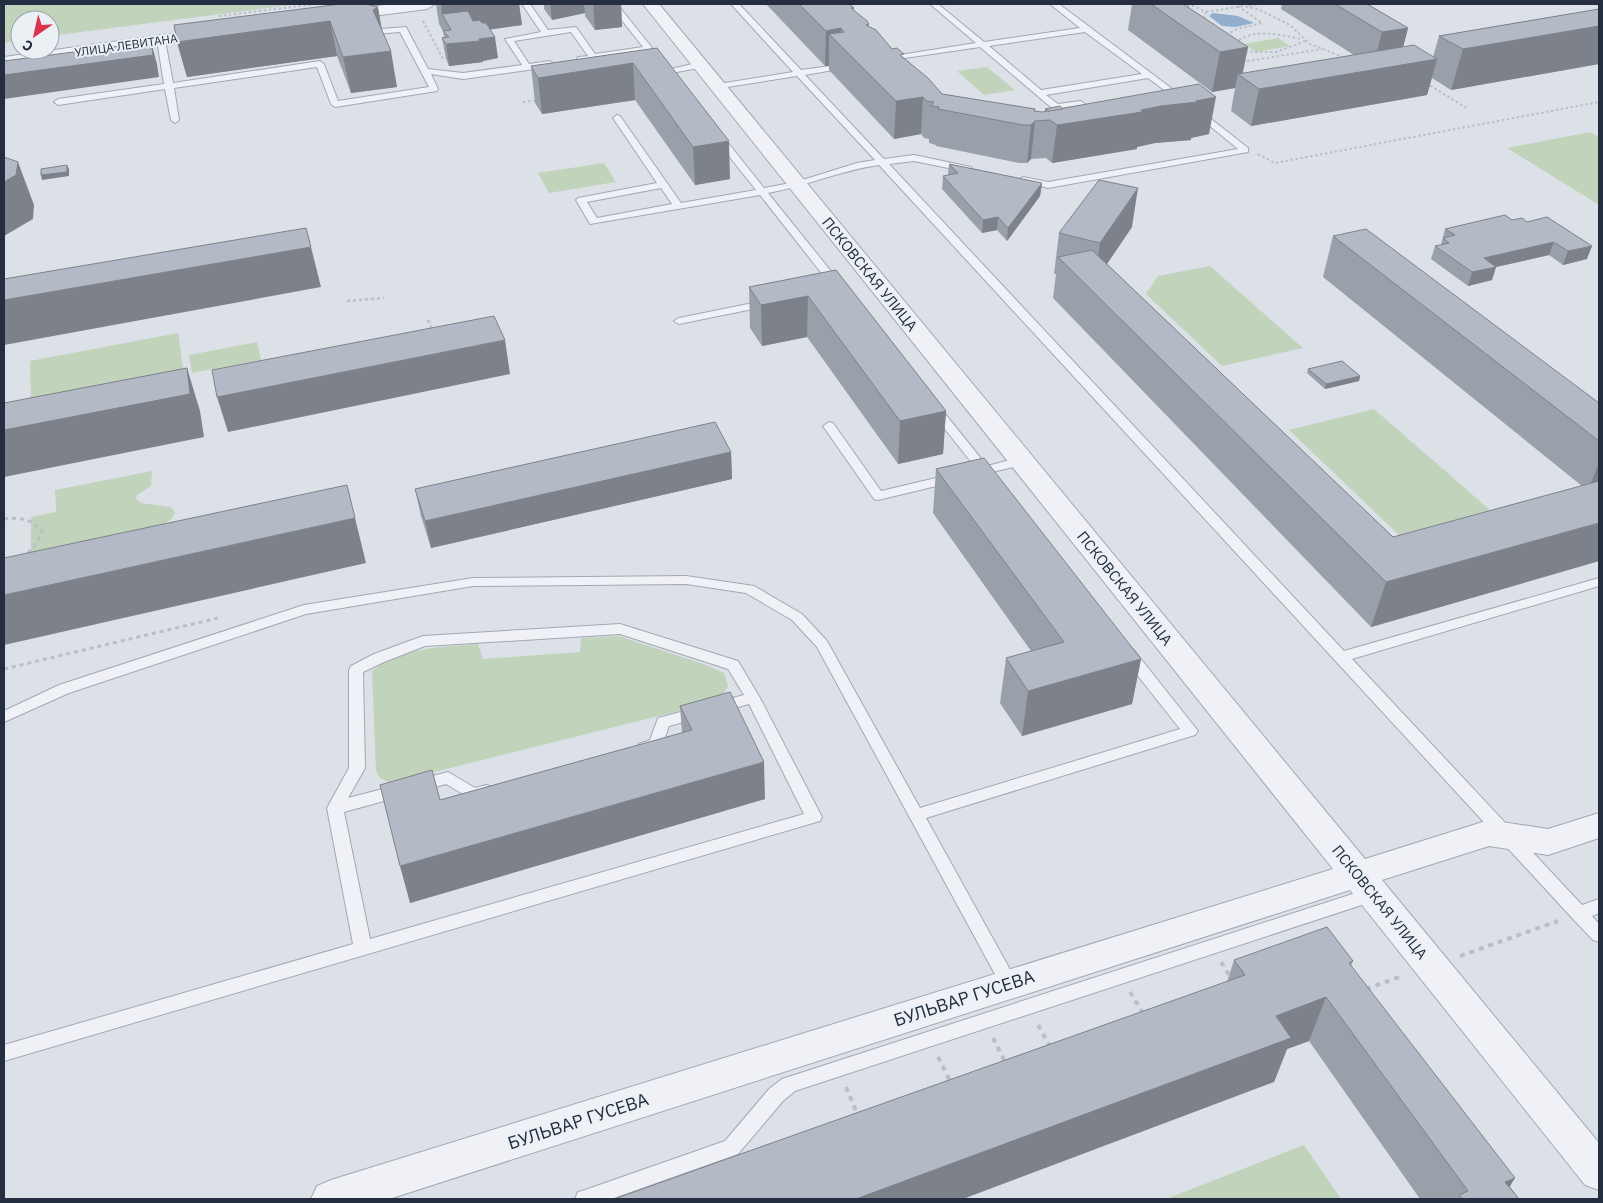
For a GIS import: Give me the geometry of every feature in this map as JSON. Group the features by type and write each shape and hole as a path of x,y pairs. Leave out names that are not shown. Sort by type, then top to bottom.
{"street":[{"path":"330,17 427,4"},
{"name":"ПСКОВСКАЯ УЛИЦА","path":"651,4 1599,1172"},
{"name":"УЛИЦА ЛЕВИТАНА","path":"4,62 226,31"},
{"name":"БУЛЬВАР ГУСЕВА","path":"331,1199 1018,996 1365,884 1489,833 1548,842 1599,825"}],"lane":[{"path":"526,4 546,33"},
{"path":"613,4 678,86"},
{"path":"735,4 1599,936"},
{"path":"934,4 1056,107 1078,103 1102,123 1092,124"},
{"path":"1054,4 1150,75 1188,108 1245,150"},
{"path":"58,102 320,64 335,104 434,89 403,29 378,32 368,12"},
{"path":"894,66 883,57 1087,29"},
{"path":"527,70 509,39 572,30 592,58"},
{"path":"161,40 175,120"},
{"path":"425,71 463,76 527,70 592,58 658,60 701,65"},
{"path":"718,87 842,66"},
{"path":"1040,94 1150,75"},
{"path":"616,118 678,206"},
{"path":"708,123 838,292"},
{"path":"1010,177 1048,185 1245,150"},
{"path":"663,185 581,200 594,222 798,185 860,165 883,162 914,158 981,172"},
{"path":"679,321 783,300"},
{"path":"924,394 996,485"},
{"path":"830,426 878,496 1022,461"},
{"path":"4,717 64,689 304,610 473,582 686,580 750,589 797,617 822,644 1018,996"},
{"path":"1341,657 1599,582"},
{"path":"4,1053 363,949 814,817 734,665 620,630 423,641 379,658 356,670 358,768 335,808 363,949"},
{"path":"916,815 1190,731 1117,639"},
{"path":"627,752 656,744 662,722 752,698"},
{"path":"335,808 448,778 473,794 502,786"},
{"path":"585,1199 731,1148 782,1089 984,1022 1018,996 1121,977 1211,947 1365,884"},
{"path":"1579,914 1599,906"}],"path":[{"path":"1178,10 1183,5 1206,12 1258,4"},
{"path":"1222,38 1237,29 1262,23 1238,6"},
{"path":"1248,6 1267,12 1290,25 1306,42 1354,62"},
{"path":"278,12 283,8"},
{"path":"254,12 261,14"},
{"path":"1203,21 1206,12"},
{"path":"1198,18 1206,22"},
{"path":"422,20 432,19"},
{"path":"1234,48 1234,43 1239,38 1254,34 1302,39"},
{"path":"1227,41 1234,43"},
{"path":"1240,51 1254,53 1277,52 1292,49 1306,42"},
{"path":"1236,63 1324,48"},
{"path":"1419,79 1468,109"},
{"path":"523,102 542,99"},
{"path":"1245,150 1259,154 1275,163 1599,102"},
{"path":"347,302 384,298"},
{"path":"428,320 434,332"},
{"path":"4,519 16,516 37,523 42,531 37,543 25,557"},
{"path":"4,669 227,615"},
{"path":"1211,947 1234,984"},
{"path":"1121,977 1149,1024"},
{"path":"1018,996 1056,1057"},
{"path":"984,1022 1011,1073"},
{"path":"930,1039 956,1093"},
{"path":"839,1069 859,1118"}],"green space":[{"path":"4,4 299,4 60,35 60,10 10,10 10,42 4,43"},
{"path":"1278,38 1290,46 1256,52 1244,44"},
{"path":"987,67 1015,90 984,95 957,71"},
{"path":"1590,132 1599,137 1599,205 1507,148"},
{"path":"604,163 616,182 549,193 538,173"},
{"path":"1210,266 1303,348 1222,366 1146,294 1158,276"},
{"path":"178,333 184,374 31,403 30,361"},
{"path":"257,342 261,360 192,373 189,355"},
{"path":"1374,409 1490,510 1399,535 1289,430"},
{"path":"152,471 151,486 137,495 136,499 141,503 171,507 175,512 172,518 158,529 31,568 31,517 56,512 55,490"},
{"path":"619,636 706,665 724,673 728,686 719,701 390,783 380,778 376,771 372,671 383,663 395,657 422,650 478,644 483,659 580,652 581,638"},
{"path":"1304,1145 1341,1199 1166,1199"}],"water":[{"path":"1213,13 1238,16 1254,23 1235,27 1222,26 1209,16"}],"building":[{"path":"341,4 368,4 378,7 373,10 391,51 343,57 330,21 177,42 174,25"},
{"path":"799,4 849,4 854,8 851,8 867,21 869,24 866,25 876,30 892,49 897,48 904,54 900,55 928,78 942,94 1035,109 1034,111 1042,112 1199,84 1216,97 1196,101 1198,102 1141,110 1142,112 1057,125 1050,120 1035,121 1031,125 1023,125 938,109 939,107 931,106 934,102 926,101 923,97 896,101 829,34 844,32 841,28 826,31"},
{"path":"1151,4 1183,4 1248,47 1220,52"},
{"path":"1335,4 1367,4 1408,28 1382,32"},
{"path":"1599,9 1599,26 1463,49 1439,36"},
{"path":"468,11 473,21 480,20 482,23 486,23 495,37 479,39 480,41 446,44 442,38 449,37 443,31 451,30 442,14"},
{"path":"151,42 153,55 4,75 4,61 60,60 60,54"},
{"path":"1414,45 1437,59 1259,89 1238,74"},
{"path":"657,48 729,141 693,147 633,63 538,78 531,66"},
{"path":"1060,106 1063,109 1049,111 1045,109"},
{"path":"4,157 18,162 16,175 4,182"},
{"path":"949,164 1042,183 1008,228 998,217 983,220 943,176 958,173"},
{"path":"67,165 67,172 41,175 41,169"},
{"path":"1099,180 1138,188 1100,243 1059,233"},
{"path":"1505,215 1512,220 1522,218 1527,222 1547,217 1592,246 1568,251 1554,242 1484,258 1496,267 1472,272 1435,246 1449,243 1443,238 1455,235 1445,229"},
{"path":"306,228 311,247 4,300 4,279"},
{"path":"1366,229 1599,403 1599,441 1333,236"},
{"path":"1092,250 1393,537 1599,481 1599,523 1386,582 1058,257"},
{"path":"836,270 946,411 900,421 808,296 761,305 749,287"},
{"path":"494,316 505,340 217,397 212,370"},
{"path":"1342,361 1360,376 1326,384 1308,369"},
{"path":"187,368 190,394 4,430 4,403"},
{"path":"715,422 731,452 425,521 415,489"},
{"path":"984,458 1141,659 1028,691 1006,658 1064,642 936,469"},
{"path":"347,485 355,518 4,595 4,558"},
{"path":"730,692 764,762 400,866 380,785 432,770 440,800 692,730 680,706"},
{"path":"1327,927 1353,961 1349,963 1515,1178 1505,1182 1519,1199 1463,1199 1459,1195 1468,1191 1326,997 1276,1016 1291,1038 856,1199 614,1199 1245,975 1234,960"}]}
